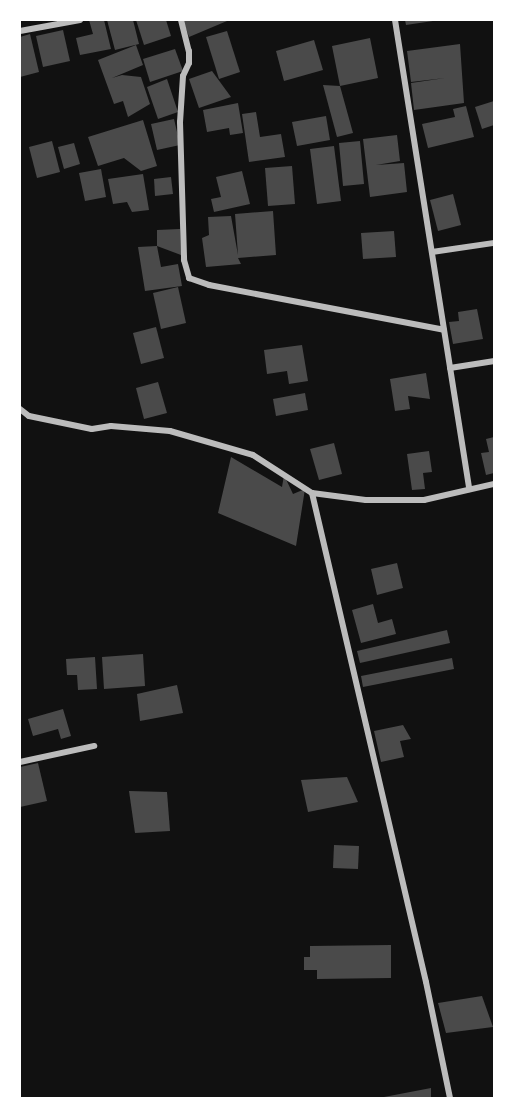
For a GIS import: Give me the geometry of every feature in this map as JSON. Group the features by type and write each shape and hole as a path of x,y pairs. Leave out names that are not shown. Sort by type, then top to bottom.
{"street":[{"path":"20,31 80,20"},
{"path":"181,20 189,51 189,63 183,76 180,122 184,260 189,278 209,285 444,330"},
{"path":"394,20 469,489"},
{"path":"432,252 495,243"},
{"path":"450,368 495,361"},
{"path":"20,409 29,416 92,429 111,426 170,431 253,455 312,493 366,500 424,500 495,484"},
{"path":"312,493 426,982 450,1098"},
{"path":"20,762 94,746"}],"building":[{"path":"89,20 104,20 111,49 80,55 76,38 93,34"},
{"path":"107,20 133,20 139,44 115,50"},
{"path":"136,20 166,20 171,36 144,45"},
{"path":"183,20 226,20 227,21 189,37"},
{"path":"405,20 433,20 433,21 406,25"},
{"path":"63,30 70,61 43,67 36,36"},
{"path":"227,31 240,72 219,79 206,37"},
{"path":"30,34 39,72 20,77 20,37"},
{"path":"370,38 378,78 340,86 332,46"},
{"path":"314,40 323,70 284,81 276,51"},
{"path":"460,44 464,103 414,110 411,83 445,78 411,82 407,51"},
{"path":"136,45 143,65 112,78 122,75 141,77 150,104 128,117 123,101 114,104 98,60"},
{"path":"175,49 183,71 150,82 143,59"},
{"path":"212,71 231,97 199,108 189,79"},
{"path":"167,79 178,112 158,119 147,87"},
{"path":"323,85 340,86 353,133 337,137"},
{"path":"494,101 494,125 482,129 475,107"},
{"path":"238,103 243,133 230,135 229,128 207,132 203,110"},
{"path":"466,106 474,137 428,148 422,124 455,117 453,109"},
{"path":"256,112 260,137 281,134 285,157 249,162 242,114"},
{"path":"326,116 330,140 297,146 292,122"},
{"path":"174,119 180,145 157,150 151,124"},
{"path":"143,120 157,166 141,171 124,158 98,166 88,137"},
{"path":"397,135 400,161 376,165 404,163 407,192 370,197 363,139"},
{"path":"52,141 60,172 37,178 29,147"},
{"path":"360,141 364,184 343,186 339,143"},
{"path":"74,143 80,164 64,169 58,147"},
{"path":"334,146 341,201 317,204 310,149"},
{"path":"292,166 295,204 268,206 265,168"},
{"path":"101,169 106,197 85,201 79,173"},
{"path":"242,171 250,204 214,212 211,199 221,197 216,177"},
{"path":"143,174 149,210 132,212 127,202 113,204 108,179"},
{"path":"171,177 173,194 155,196 154,179"},
{"path":"453,194 461,225 438,231 430,200"},
{"path":"273,211 276,255 238,258 241,264 206,267 202,238 209,235 208,217 231,216 238,255 235,214"},
{"path":"180,229 181,255 157,246 157,230"},
{"path":"394,231 396,257 363,259 361,233"},
{"path":"157,246 161,267 178,264 182,286 145,291 138,247"},
{"path":"178,287 186,323 161,329 153,293"},
{"path":"477,309 483,339 453,344 449,322 459,321 458,312"},
{"path":"156,327 164,358 141,364 133,333"},
{"path":"302,345 308,381 289,384 287,371 267,374 264,350"},
{"path":"426,373 430,399 408,396 410,409 395,411 390,379"},
{"path":"158,382 167,413 144,419 136,388"},
{"path":"305,393 308,410 276,416 273,399"},
{"path":"494,437 494,473 486,475 481,453 489,452 486,439"},
{"path":"334,443 342,474 319,480 310,449"},
{"path":"429,451 432,472 423,473 425,489 412,490 407,454"},
{"path":"231,457 282,487 284,475 293,494 305,489 296,546 218,513"},
{"path":"397,563 403,588 377,595 371,569"},
{"path":"373,604 378,623 392,619 396,634 361,643 352,610"},
{"path":"447,630 450,643 360,663 357,651"},
{"path":"143,654 145,686 104,689 102,657"},
{"path":"95,657 97,689 78,690 77,675 67,675 66,659"},
{"path":"452,658 454,669 363,687 361,676"},
{"path":"177,685 183,713 140,721 137,694"},
{"path":"63,709 71,736 61,739 58,729 33,736 28,719"},
{"path":"403,725 411,739 400,741 404,757 381,762 374,731"},
{"path":"38,763 47,801 20,807 20,767"},
{"path":"347,777 358,802 308,812 301,780"},
{"path":"129,791 167,792 170,831 135,833"},
{"path":"334,845 359,846 358,869 333,868"},
{"path":"391,945 391,978 317,979 317,970 304,970 304,957 310,957 310,946"},
{"path":"482,996 493,1027 446,1033 438,1003"},
{"path":"431,1088 431,1098 384,1098 384,1097"}]}
